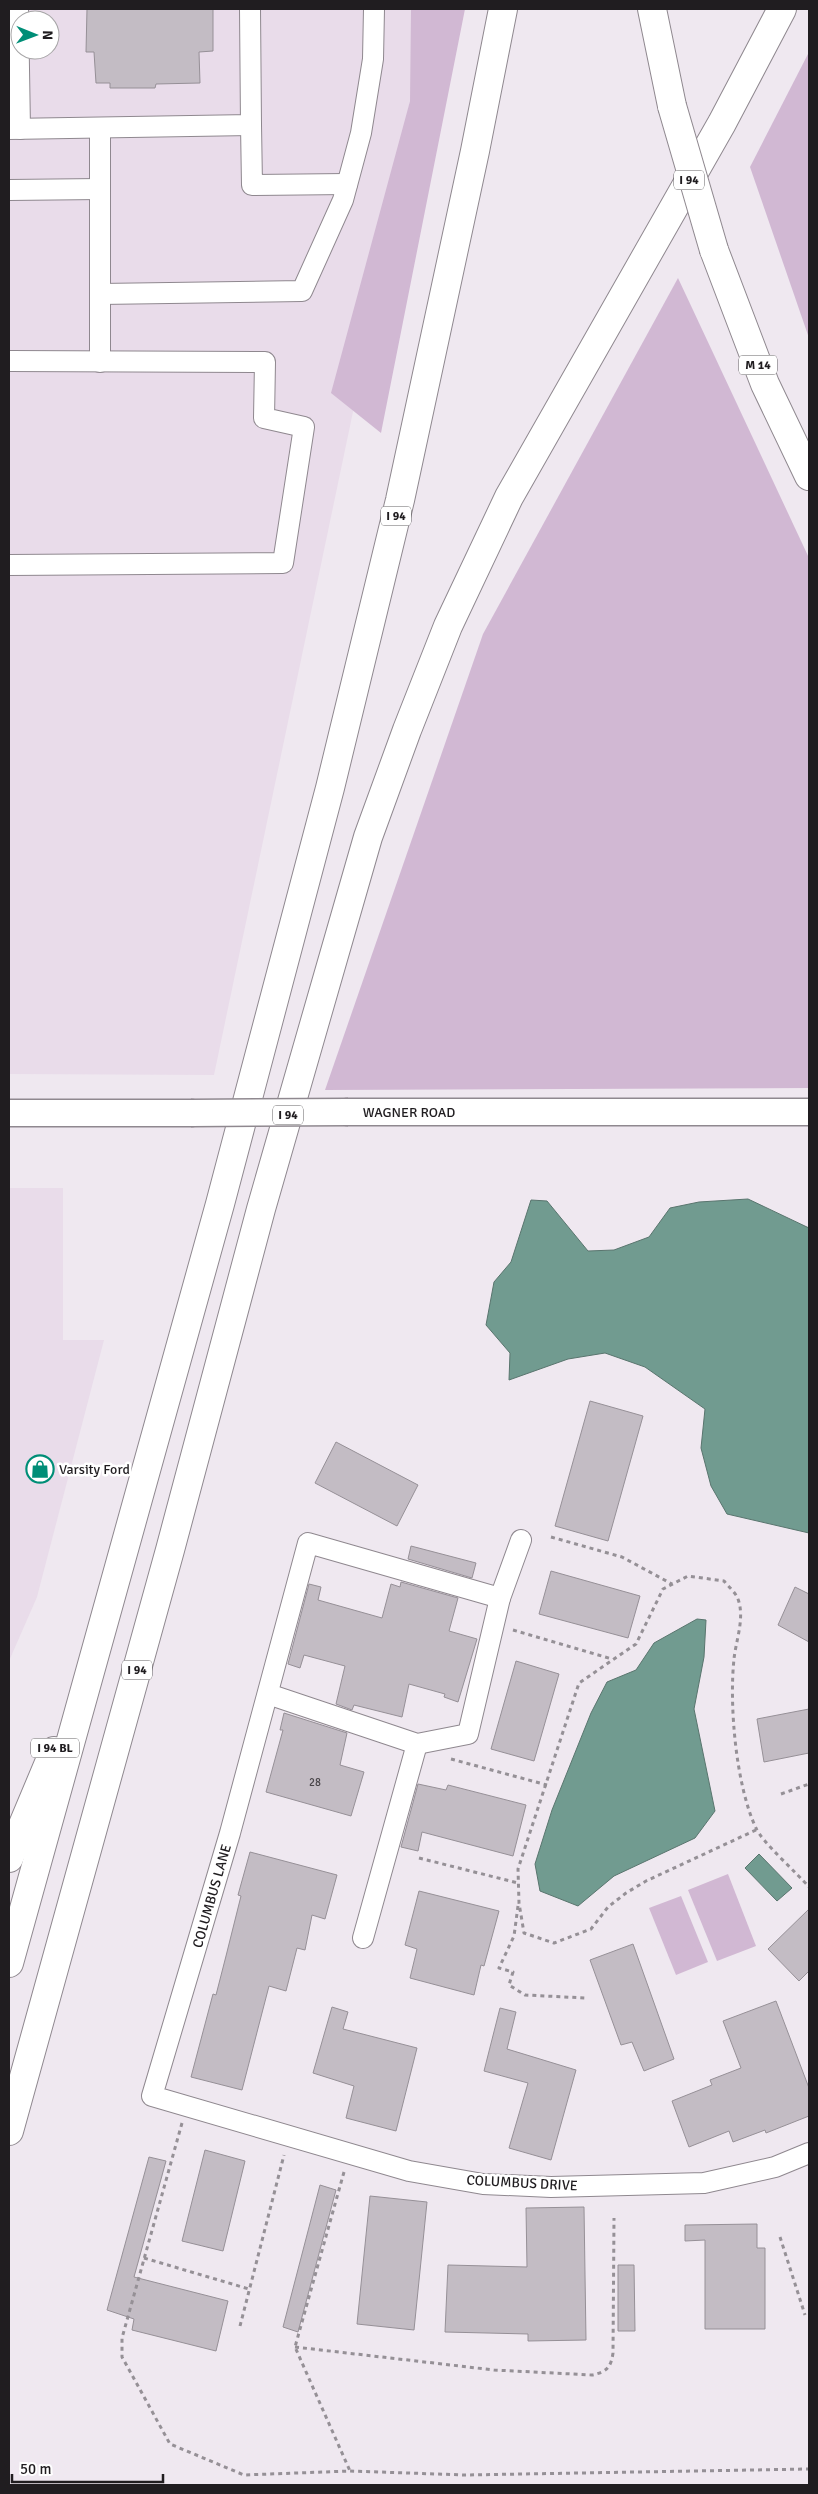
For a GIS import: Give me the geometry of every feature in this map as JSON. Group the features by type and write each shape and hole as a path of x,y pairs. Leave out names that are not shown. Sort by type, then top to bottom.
{"highway":[{"name":"I 94","path":"9,1963 270,1018 330,788 400,500 475,152 503,9"},
{"name":"M 14","path":"652,9 672,106 714,250 765,384 809,476"},
{"name":"I 94","path":"9,2131 167,1560 261,1209 368,837 406,730 448,626 508,497 722,123 782,9"},
{"name":"I 94 BL","path":"9,1858 100,1638"}],"main road":[{"name":"WAGNER ROAD","path":"9,1113 809,1112"}],"street":[{"path":"18,9 14,129 251,125"},
{"path":"250,9 252,185 347,184"},
{"path":"100,294 302,291 343,200 361,133 373,59 374,9"},
{"path":"100,128 100,362"},
{"path":"9,190 100,189"},
{"path":"9,362 265,362 264,418 304,427 283,563 9,565"},
{"path":"268,1694 417,1744 468,1734 500,1598 520,1540"},
{"name":"COLUMBUS LANE","path":"152,2096 230,1833 308,1543 500,1598"},
{"path":"363,1938 417,1744"},
{"name":"COLUMBUS DRIVE","path":"152,2096 408,2171 483,2184 551,2187 704,2183 775,2167 809,2153"}],"path":[{"path":"551,1537 622,1557 673,1584"},
{"path":"756,1830 646,1881 608,1907 591,1929 554,1943 524,1933 519,1903 518,1869 579,1683 636,1644 663,1590 688,1576 724,1581 738,1599 740,1624 734,1660 735,1742 746,1796 756,1830 809,1887"},
{"path":"510,1629 613,1660"},
{"path":"446,1758 547,1785"},
{"path":"781,1794 809,1784"},
{"path":"419,1858 518,1883"},
{"path":"519,1903 514,1936 499,1968 513,1972 509,1985 525,1995 586,1998"},
{"path":"184,2116 122,2338 122,2358 170,2444 244,2475 350,2471 465,2475 809,2469"},
{"path":"240,2326 284,2154"},
{"path":"345,2170 295,2346 350,2471"},
{"path":"295,2346 494,2370 592,2375 603,2373 612,2365 613,2353 614,2218"},
{"path":"780,2237 805,2315"},
{"path":"144,2258 249,2289"}],"shaded area":[{"path":"9,9 426,9 367,345 214,1075 9,1074"},
{"path":"411,9 465,9 381,433 331,393 410,101"},
{"path":"809,52 809,338 750,167"},
{"path":"678,278 809,558 809,1088 325,1090 483,634"},
{"name":"Varsity Ford","path":"9,1188 63,1188 63,1340 104,1340 37,1597 9,1661"},
{"path":"748,1199 809,1228 809,1533 727,1514 711,1486 701,1448 705,1409 645,1367 605,1353 568,1359 509,1380 510,1353 486,1325 494,1282 511,1262 531,1200 547,1201 588,1251 614,1250 649,1237 670,1208 699,1202"},
{"path":"697,1619 706,1620 704,1657 694,1709 715,1811 695,1838 614,1876 578,1906 540,1891 535,1864 552,1810 591,1713 607,1682 636,1670 654,1643"},
{"path":"759,1854 792,1888 777,1901 745,1868"},
{"path":"728,1874 756,1946 717,1961 688,1890"},
{"path":"681,1896 708,1962 676,1975 649,1908"}],"building":[{"path":"87,9 213,9 213,51 199,52 200,83 156,84 155,88 110,88 110,83 96,83 94,52 86,52"},
{"path":"590,1401 643,1416 608,1541 555,1526"},
{"path":"336,1442 418,1485 397,1526 315,1483"},
{"path":"411,1546 476,1563 472,1578 408,1559"},
{"path":"551,1571 640,1596 628,1638 539,1614"},
{"path":"401,1582 458,1598 449,1631 477,1639 458,1702 444,1697 445,1694 409,1684 402,1717 354,1705 352,1710 336,1704 345,1666 304,1655 300,1668 288,1664 309,1584 321,1587 318,1600 382,1618 391,1584 400,1587"},
{"path":"795,1587 809,1594 809,1642 778,1625"},
{"path":"516,1661 559,1674 534,1761 491,1749"},
{"path":"809,1709 809,1753 764,1762 757,1719"},
{"path":"284,1713 347,1733 340,1765 364,1772 351,1816 266,1792 283,1730 280,1730"},
{"path":"418,1784 446,1790 448,1785 526,1805 513,1856 422,1832 418,1851 401,1847"},
{"path":"250,1852 337,1875 325,1919 312,1915 305,1950 297,1948 286,1991 269,1986 242,2090 191,2077 213,1994 216,1995 241,1896 238,1895"},
{"path":"419,1891 499,1911 484,1966 481,1965 474,1995 410,1978 417,1949 405,1945"},
{"path":"809,1909 809,1971 799,1981 768,1949"},
{"path":"633,1944 674,2059 644,2071 632,2042 621,2045 590,1960"},
{"path":"776,2001 809,2088 809,2116 766,2133 765,2130 733,2142 729,2131 689,2147 672,2101 712,2085 710,2080 741,2068 723,2021"},
{"path":"332,2007 348,2012 343,2029 417,2048 396,2131 346,2118 354,2086 313,2073"},
{"path":"500,2008 516,2012 507,2049 576,2070 551,2160 509,2148 528,2083 484,2071"},
{"path":"205,2150 245,2161 223,2251 182,2241"},
{"path":"149,2157 166,2161 134,2277 228,2301 216,2351 132,2330 134,2319 107,2310"},
{"path":"320,2185 336,2190 298,2332 283,2327"},
{"path":"370,2196 427,2202 414,2330 357,2324"},
{"path":"584,2207 586,2340 528,2341 528,2334 445,2332 448,2265 527,2267 526,2208"},
{"path":"757,2224 757,2248 765,2248 765,2329 705,2329 705,2240 685,2241 685,2225"},
{"path":"618,2265 634,2265 635,2331 618,2331"}],"place":[{"name":"Varsity Ford","path":"40,1469"}]}
